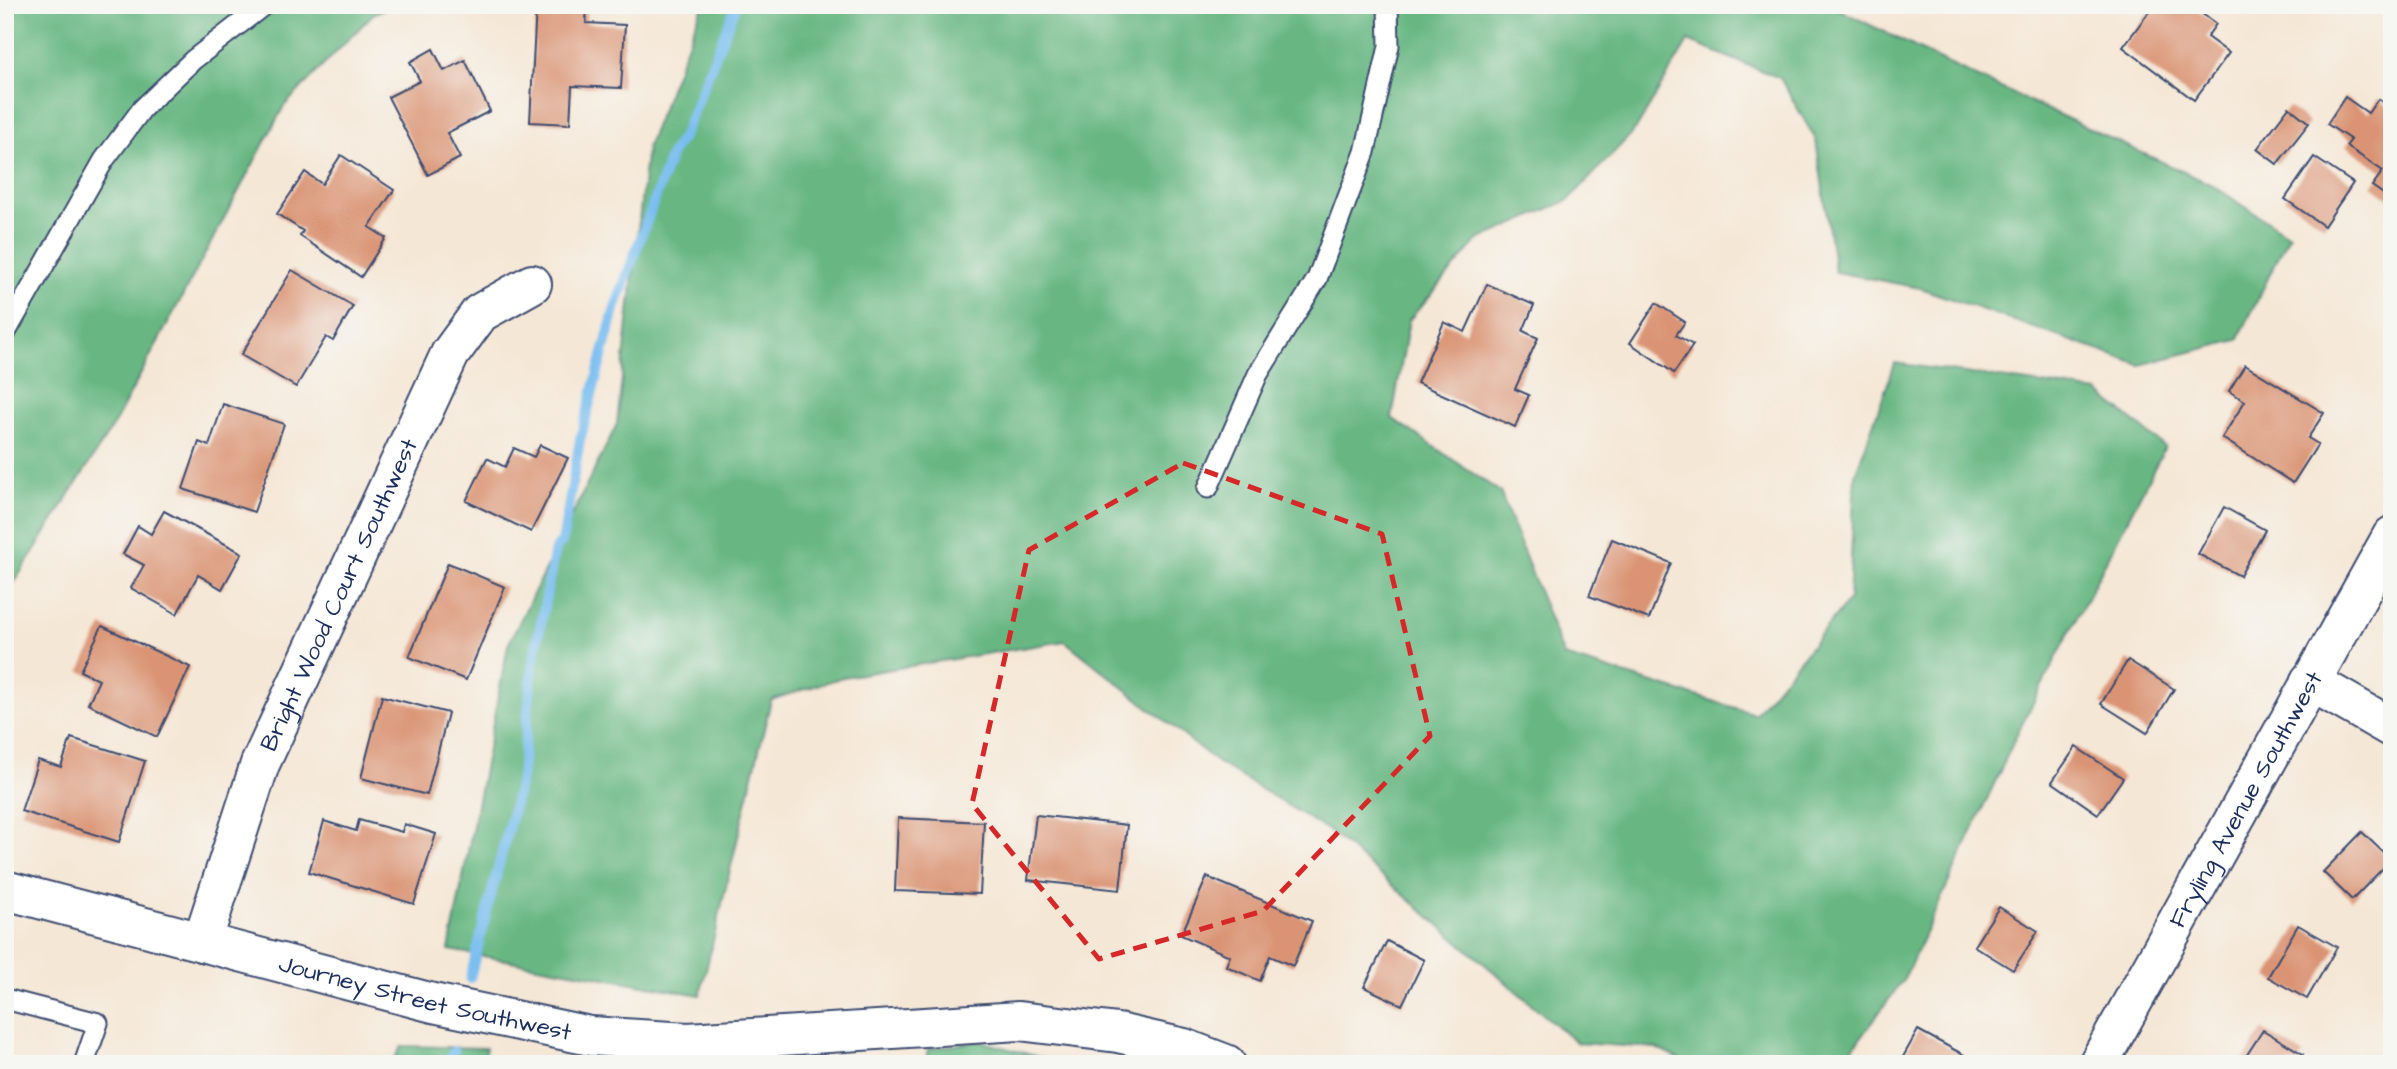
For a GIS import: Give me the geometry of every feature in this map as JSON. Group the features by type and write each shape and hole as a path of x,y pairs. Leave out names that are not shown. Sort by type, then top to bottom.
{"street":[{"name":"Bright Wood Court Southwest","path":"202,942 260,764 450,355 480,313 532,284"},
{"name":"Fryling Avenue Southwest","path":"2098,1064 2392,536"},
{"path":"2311,681 2392,729"},
{"name":"Journey Street Southwest","path":"5,890 433,1003 590,1036 688,1042 726,1052 1019,1021 1118,1033 1184,1048 1226,1064"}],"lane":[{"path":"5,334 104,160 142,109 193,60 264,5"},
{"path":"1208,488 1258,374 1317,279 1366,152 1389,46 1389,7"},
{"path":"5,999 98,1023 84,1064"}],"highlighted area":[{"path":"1183,463 1382,534 1430,736 1263,911 1099,959 972,804 1029,550"}],"green space":[{"path":"5,5 393,5 373,14 284,106 114,424 5,597"},
{"path":"703,5 1830,5 1957,68 2210,184 2289,235 2238,340 2140,365 1920,288 1835,272 1816,140 1780,78 1688,41 1636,129 1569,200 1478,240 1409,320 1392,418 1500,492 1564,656 1755,714 1849,600 1855,475 1895,363 2098,392 2165,447 2018,732 1904,979 1841,1064 1688,1064 1656,1048 1577,1043 1329,831 1217,762 1065,641 843,677 771,700 700,995 449,950 508,645 617,424 647,147"},
{"path":"980,1041 1065,1064 925,1064 928,1049"},
{"path":"402,1046 486,1048 485,1064 391,1064"}],"building":[{"path":"536,5 587,5 586,23 625,25 621,88 572,86 570,124 530,122"},
{"path":"2154,5 2190,5 2216,24 2207,37 2229,53 2194,100 2123,47"},
{"path":"433,49 444,71 465,60 490,111 447,133 460,158 428,175 388,97 420,81 410,62"},
{"path":"2345,97 2368,113 2378,99 2392,109 2392,200 2372,186 2383,171 2346,146 2351,140 2327,124"},
{"path":"2289,107 2309,123 2277,164 2257,149"},
{"path":"341,155 394,190 369,227 386,238 361,277 300,236 303,231 277,214 305,172 322,184"},
{"path":"2314,157 2353,183 2324,226 2285,199"},
{"path":"292,270 353,306 333,341 326,337 296,387 241,355"},
{"path":"1487,284 1534,305 1523,331 1538,338 1515,389 1529,395 1515,427 1417,383 1444,322 1465,332"},
{"path":"1656,303 1685,322 1676,335 1693,345 1674,373 1630,343"},
{"path":"2245,365 2324,413 2308,438 2318,444 2293,483 2222,438 2245,401 2229,391"},
{"path":"223,404 284,424 254,512 183,489 199,442 209,446"},
{"path":"540,445 568,458 531,532 466,501 487,458 505,467 514,448 534,457"},
{"path":"2224,507 2265,530 2240,576 2198,554"},
{"path":"164,511 242,553 222,589 198,575 177,614 131,588 144,565 123,554 138,526 151,534"},
{"path":"1612,539 1671,563 1649,619 1589,596"},
{"path":"448,563 505,587 466,680 409,657"},
{"path":"102,626 190,667 157,737 88,704 99,680 80,671"},
{"path":"2128,660 2174,689 2147,733 2101,704"},
{"path":"382,696 448,713 427,795 361,778"},
{"path":"71,738 145,761 119,842 21,811 38,760 61,767"},
{"path":"2076,747 2123,778 2098,814 2052,782"},
{"path":"1036,815 1127,825 1120,890 1028,880"},
{"path":"898,818 984,822 980,894 895,891"},
{"path":"359,820 402,832 404,824 436,834 414,904 309,872 324,821 356,831"},
{"path":"2362,832 2391,860 2352,900 2323,872"},
{"path":"1207,877 1312,921 1293,966 1270,956 1260,981 1226,966 1230,956 1181,935"},
{"path":"1999,907 2038,931 2013,970 1974,946"},
{"path":"2298,925 2337,947 2307,999 2268,977"},
{"path":"1387,941 1424,960 1402,1005 1364,987"},
{"path":"1918,1030 1964,1055 1959,1064 1899,1064"},
{"path":"2263,1030 2303,1054 2297,1064 2241,1064"}],"waterway":[{"path":"470,978 521,778 533,664 555,549 562,542 580,440 615,308 672,152 683,136 736,5"},
{"path":"447,1064 454,1051"}]}
